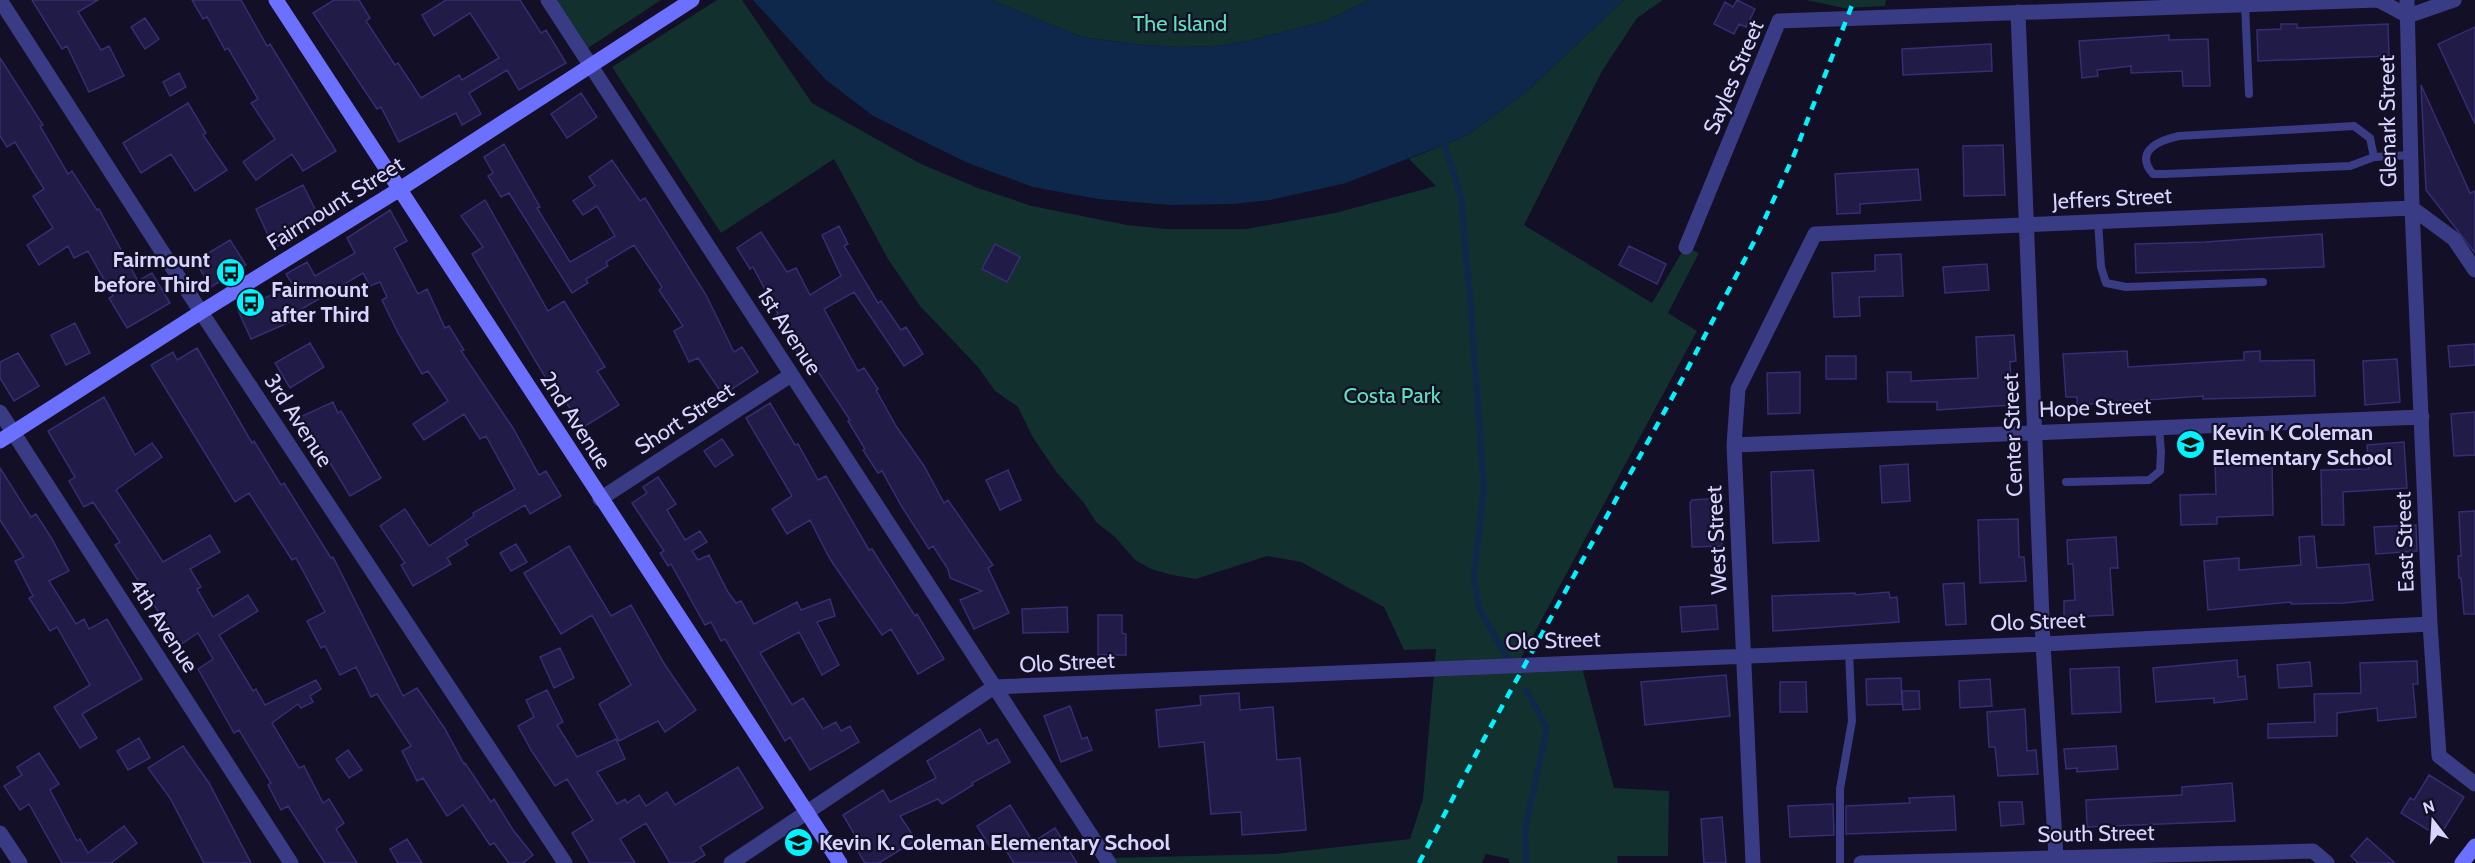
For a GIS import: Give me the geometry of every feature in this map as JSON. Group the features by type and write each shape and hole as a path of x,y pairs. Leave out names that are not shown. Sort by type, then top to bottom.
{"street":[{"name":"3rd Avenue","path":"0,0 201,312 565,863"},
{"name":"2nd Avenue","path":"276,0 840,863"},
{"name":"1st Avenue","path":"548,0 1109,863"},
{"name":"Fairmount Street","path":"0,441 201,312 400,189 692,0"},
{"name":"Sayles Street","path":"1686,246 1779,21 2018,12 2079,5 2379,0 2408,16"},
{"name":"Glenark Street","path":"2407,0 2412,208 2454,239 2475,270"},
{"path":"2408,16 2453,0"},
{"name":"Center Street","path":"2018,12 2043,644 2056,856"},
{"name":"Jeffers Street","path":"1815,234 2412,208"},
{"name":"East Street","path":"2412,208 2430,624 2439,756 2475,783"},
{"name":"West Street","path":"1753,863 1734,446 1738,389 1815,234"},
{"name":"Short Street","path":"600,499 792,375"},
{"name":"4th Avenue","path":"0,412 291,863"},
{"name":"Hope Street","path":"1734,446 2422,417"},
{"name":"Olo Street","path":"730,863 994,687 2043,644 2430,624"},
{"path":"3,843 20,863"},
{"path":"2462,863 2475,846"},
{"name":"South Street","path":"1861,863 2313,850 2327,863"}],"lane":[{"path":"2245,4 2249,94"},
{"path":"2374,157 2370,138 2354,126 2179,136 2158,141 2147,152 2146,161 2153,174 2164,174 2350,166 2374,157 2410,155"},
{"path":"2098,221 2101,267 2106,284 2126,287 2263,282"},
{"path":"2066,482 2149,480 2160,471 2162,452 2159,427"},
{"path":"1840,863 1840,789 1852,721 1849,651"}],"green space":[{"path":"544,0 661,0 579,54"},
{"name":"Costa Park","path":"717,0 742,0 812,103 921,164 978,188 1032,206 1127,225 1166,229 1246,229 1335,213 1436,186 1409,159 1468,135 1525,93 1624,0 1663,0 1637,18 1602,71 1524,225 1652,303 1685,247 1699,253 1668,313 1697,331 1514,671 1582,668 1614,788 1669,791 1668,856 1617,856 1618,863 1509,863 1509,859 1486,854 1482,863 1114,863 1111,858 1275,854 1410,839 1423,799 1436,649 1404,650 1384,607 1301,562 1267,556 1196,579 1151,569 1135,560 1115,537 1096,522 1084,503 1057,473 1032,436 1018,407 995,391 978,367 920,306 888,259 834,159 721,233 612,67"},
{"name":"The Island","path":"991,0 1369,0 1326,21 1248,41 1217,46 1180,47 1082,37"},
{"path":"1806,0 1886,0 1885,6 1844,8"}],"water":[{"path":"753,0 991,0 1082,37 1180,47 1217,46 1248,41 1326,21 1369,0 1624,0 1525,93 1468,135 1346,183 1270,200 1233,204 1170,205 1098,199 1033,187 968,163 917,138 872,115 826,80"}],"building":[{"path":"32,0 98,0 78,12 101,50 109,46 124,76 89,92 67,46 62,49"},
{"path":"192,0 241,0 267,46 270,44 336,151 303,171 292,154 256,180 243,162 275,139 251,103 258,99 228,48 225,50 207,17 203,19"},
{"path":"334,0 359,0 370,18 366,21 395,65 398,63 421,98 459,75 462,80 499,58 470,13 434,36 422,15 446,0 520,0 541,33 546,30 566,63 519,90 507,70 469,93 481,114 462,125 456,113 399,142 381,107 377,109 313,13"},
{"path":"1737,0 1755,9 1746,27 1739,24 1734,34 1714,24 1725,2 1733,7"},
{"path":"145,18 159,39 145,49 131,27"},
{"path":"2281,24 2297,24 2297,28 2388,24 2389,56 2258,61 2257,30 2281,29"},
{"path":"2475,27 2475,124 2438,44"},
{"path":"2169,35 2169,40 2208,39 2210,86 2183,86 2182,71 2131,73 2131,66 2097,70 2098,76 2082,78 2079,41"},
{"path":"1991,44 1992,71 1903,75 1902,49"},
{"path":"0,58 43,125 40,126 68,174 72,171 97,210 99,209 138,281 152,273 170,303 127,328 109,298 113,296 88,251 74,258 68,246 39,265 27,245 53,228 33,196 44,189 15,142 7,147 0,136"},
{"path":"179,73 186,87 170,96 163,82"},
{"path":"2421,85 2470,193 2475,191 2475,253 2426,190"},
{"path":"581,93 597,117 567,138 551,114"},
{"path":"188,103 206,133 203,135 227,170 195,191 171,154 141,173 123,143"},
{"path":"504,144 540,207 537,208 570,262 615,236 597,206 583,215 573,201 595,186 589,177 612,160 640,201 645,198 706,295 734,352 742,347 758,372 723,395 698,358 689,362 674,331 683,326 659,290 662,287 634,245 606,262 608,266 586,279 588,283 572,293 509,193 501,197 488,176 493,173 484,157"},
{"path":"2003,145 2005,195 1964,196 1963,146"},
{"path":"1918,169 1921,200 1860,204 1860,213 1837,214 1835,174"},
{"path":"303,185 320,219 287,235 290,240 274,248 256,209"},
{"path":"485,200 548,311 564,301 605,367 597,371 619,405 582,428 558,389 554,392 472,254 483,247 461,216"},
{"path":"390,210 407,241 394,248 418,294 427,289 445,328 449,326 464,350 461,351 513,428 539,475 546,471 561,496 530,514 525,505 465,540 468,545 447,558 451,564 413,586 401,565 405,563 380,526 405,509 429,546 474,516 473,513 515,489 486,436 480,439 464,414 424,440 413,424 448,401 428,371 422,374 398,333 382,300 387,297 380,282 370,286 363,273 288,317 290,322 251,339 238,310 293,285 286,274 307,262 315,276 355,253 347,238"},
{"path":"839,226 848,244 844,246 878,303 881,301 901,330 906,327 923,354 904,366 854,292 824,309 858,371 864,368 878,389 876,390 896,426 924,466 944,503 948,500 993,565 988,568 1009,613 974,629 960,600 982,591 950,578 948,569 933,546 929,549 882,471 878,473 863,450 865,449 848,421 850,420 817,370 810,374 776,315 778,314 753,267 750,269 737,248 761,232 787,272 796,268 810,295 841,276 822,235"},
{"path":"2322,234 2324,267 2136,273 2135,244"},
{"path":"230,240 246,265 211,287 195,261"},
{"path":"995,244 1020,257 1007,282 982,269"},
{"path":"1629,246 1666,264 1657,284 1619,265"},
{"path":"1901,254 1903,296 1859,297 1860,316 1834,317 1832,273 1875,271 1875,255"},
{"path":"1987,264 1989,290 1945,293 1943,267"},
{"path":"75,323 90,353 66,365 51,335"},
{"path":"2014,335 2016,361 2010,362 2012,405 1937,410 1937,402 1888,402 1887,372 1911,372 1911,381 1978,378 1976,337"},
{"path":"310,343 324,367 290,388 275,363"},
{"path":"2475,344 2475,365 2450,367 2448,346"},
{"path":"197,348 252,443 254,441 281,485 284,483 331,558 333,557 403,696 417,688 445,729 464,764 491,802 494,799 513,830 533,855 523,863 509,863 494,843 490,845 463,805 447,816 423,778 417,781 402,751 411,746 377,694 371,697 356,667 340,675 325,646 321,648 307,621 325,612 296,558 292,560 249,493 235,502 151,365 173,352 177,360"},
{"path":"2127,351 2128,367 2244,360 2244,352 2260,351 2260,361 2314,360 2315,396 2203,399 2203,396 2077,405 2077,397 2066,397 2063,354"},
{"path":"18,353 39,386 14,401 0,378 0,362"},
{"path":"1826,356 1856,356 1856,379 1826,379"},
{"path":"2397,359 2400,402 2365,405 2363,361"},
{"path":"1800,372 1800,413 1768,414 1767,373"},
{"path":"104,397 135,455 152,443 162,457 116,490 163,562 210,535 220,552 190,569 201,587 197,589 213,617 248,595 258,611 219,635 253,691 256,689 265,705 316,680 321,689 310,696 313,702 301,708 298,704 272,723 299,768 304,766 323,803 329,799 344,823 336,829 357,863 325,863 288,806 281,810 268,785 271,783 239,730 234,733 198,669 213,659 198,633 180,645 115,545 120,542 93,502 84,507 69,481 75,477 48,431"},
{"path":"333,402 338,413 341,411 381,478 350,496 315,438 311,440 300,417"},
{"path":"770,403 795,445 798,444 818,480 826,476 869,550 872,549 915,616 917,614 944,659 918,674 891,629 882,635 830,559 810,520 787,534 772,509 792,496 746,418"},
{"path":"2475,412 2475,455 2454,456 2451,414"},
{"path":"722,439 733,455 715,467 704,451"},
{"path":"2404,442 2407,488 2343,492 2344,525 2322,525 2321,470 2369,469 2367,445"},
{"path":"2272,462 2273,515 2217,517 2217,524 2181,525 2180,495 2216,494 2215,464"},
{"path":"1908,464 1910,501 1882,503 1880,466"},
{"path":"0,468 31,517 36,514 69,571 49,581 76,624 84,619 89,629 107,619 142,679 82,714 97,738 80,748 54,707 90,685 57,627 50,631 29,598 33,596 15,561 24,557 0,520"},
{"path":"1008,470 1021,500 1000,510 986,480"},
{"path":"1813,470 1819,541 1773,543 1771,472"},
{"path":"658,477 676,504 667,510 685,540 700,531 707,542 692,551 698,560 709,555 728,592 736,603 741,601 754,624 797,602 801,610 830,599 835,616 817,622 839,665 822,675 799,632 760,653 792,705 803,698 823,729 836,722 841,731 850,726 859,742 810,770 790,737 785,741 725,639 721,641 711,622 705,625 671,564 668,566 660,553 664,551 632,503 647,493 643,487"},
{"path":"1720,498 1722,546 1692,547 1690,503 1692,500"},
{"path":"2475,511 2475,614 2464,614 2461,578 2459,578 2458,556 2461,556 2459,512"},
{"path":"2018,519 2019,557 2024,557 2026,581 1980,583 1978,520"},
{"path":"2416,525 2417,551 2376,554 2374,527"},
{"path":"2314,536 2317,568 2369,564 2373,600 2344,603 2291,604 2291,602 2208,610 2204,561 2239,558 2239,570 2301,565 2299,537"},
{"path":"2116,537 2118,568 2110,568 2113,615 2064,617 2064,601 2075,600 2073,564 2068,564 2067,540"},
{"path":"516,544 527,562 511,571 500,553"},
{"path":"569,546 611,616 631,605 665,665 696,710 665,732 658,721 619,741 599,704 631,685 592,615 561,634 524,573"},
{"path":"1964,583 1966,624 1946,625 1943,584"},
{"path":"1889,592 1890,598 1897,597 1899,622 1773,631 1772,596 1855,593 1855,595"},
{"path":"1716,605 1718,629 1682,632 1680,607"},
{"path":"1067,607 1068,632 1023,633 1022,609"},
{"path":"1098,615 1122,615 1122,633 1126,634 1126,655 1098,655"},
{"path":"560,648 574,678 554,688 540,657"},
{"path":"2237,660 2238,677 2245,676 2247,699 2214,703 2214,698 2156,702 2153,668"},
{"path":"2417,661 2418,684 2413,684 2416,717 2378,721 2377,708 2337,713 2337,736 2268,738 2268,724 2315,722 2314,694 2361,693 2360,663"},
{"path":"2310,662 2312,686 2279,688 2277,665"},
{"path":"2119,667 2121,712 2072,714 2070,669"},
{"path":"1726,675 1730,716 1645,725 1641,682"},
{"path":"1901,678 1902,704 1867,705 1866,679"},
{"path":"1990,679 1992,706 1960,708 1959,681"},
{"path":"1780,682 1806,682 1807,712 1780,712"},
{"path":"547,690 563,722 557,725 577,757 616,739 625,759 597,772 617,804 625,799 627,803 639,795 646,806 667,792 675,805 738,767 763,808 700,847 705,855 692,863 670,863 646,823 620,839 635,863 590,863 572,833 593,820 567,779 555,786 518,726 534,717 526,700"},
{"path":"1902,691 1919,691 1920,709 1903,710"},
{"path":"1239,693 1240,710 1273,707 1277,760 1300,758 1306,830 1242,835 1241,812 1211,814 1204,742 1159,747 1156,710 1201,705 1200,696"},
{"path":"1070,706 1082,739 1087,737 1092,750 1061,762 1044,716"},
{"path":"2025,709 2027,751 2036,750 2038,774 1998,776 1995,747 1989,747 1987,712"},
{"path":"980,729 988,744 997,739 1010,762 972,783 973,785 942,804 938,799 900,816 916,840 879,863 865,863 857,850 862,847 843,815 883,790 890,802 936,778 927,761"},
{"path":"139,738 150,758 128,770 117,751"},
{"path":"183,746 209,783 251,863 204,863 170,798 148,768"},
{"path":"2116,746 2118,769 2077,772 2077,768 2066,769 2064,749"},
{"path":"348,750 362,770 349,778 336,759"},
{"path":"39,753 59,784 50,790 77,841 80,839 88,853 124,826 137,843 111,863 62,863 29,804 20,810 4,786 22,775 17,767"},
{"path":"2429,775 2464,797 2439,837 2401,813 2410,798 2414,800"},
{"path":"2232,783 2235,821 2087,827 2086,800 2182,795 2182,787"},
{"path":"1954,796 1956,830 1846,834 1846,806 1910,803 1909,798"},
{"path":"1999,802 2022,802 2024,824 2001,826"},
{"path":"1833,804 1834,835 1790,837 1788,806"},
{"path":"1010,805 1033,842 1055,828 1077,863 1014,863 1002,844 992,850 977,826"},
{"path":"1722,817 1726,863 1704,863 1701,819"},
{"path":"2367,838 2395,863 2358,863 2351,856"},
{"path":"407,839 422,863 398,863 390,849"}],"waterway":[{"path":"1442,137 1461,196 1484,488 1474,576 1479,608 1511,665"},
{"path":"1526,690 1547,728 1525,829 1526,863"}],"railway":[{"path":"1419,863 1484,739 1678,387 1757,236 1794,155 1854,0"}],"place":[{"name":"Fairmount before Third","path":"231,272"},
{"name":"Fairmount after Third","path":"250,302"},
{"name":"Kevin K Coleman Elementary School","path":"2191,445"},
{"name":"Kevin K. Coleman Elementary School","path":"798,842"}]}
